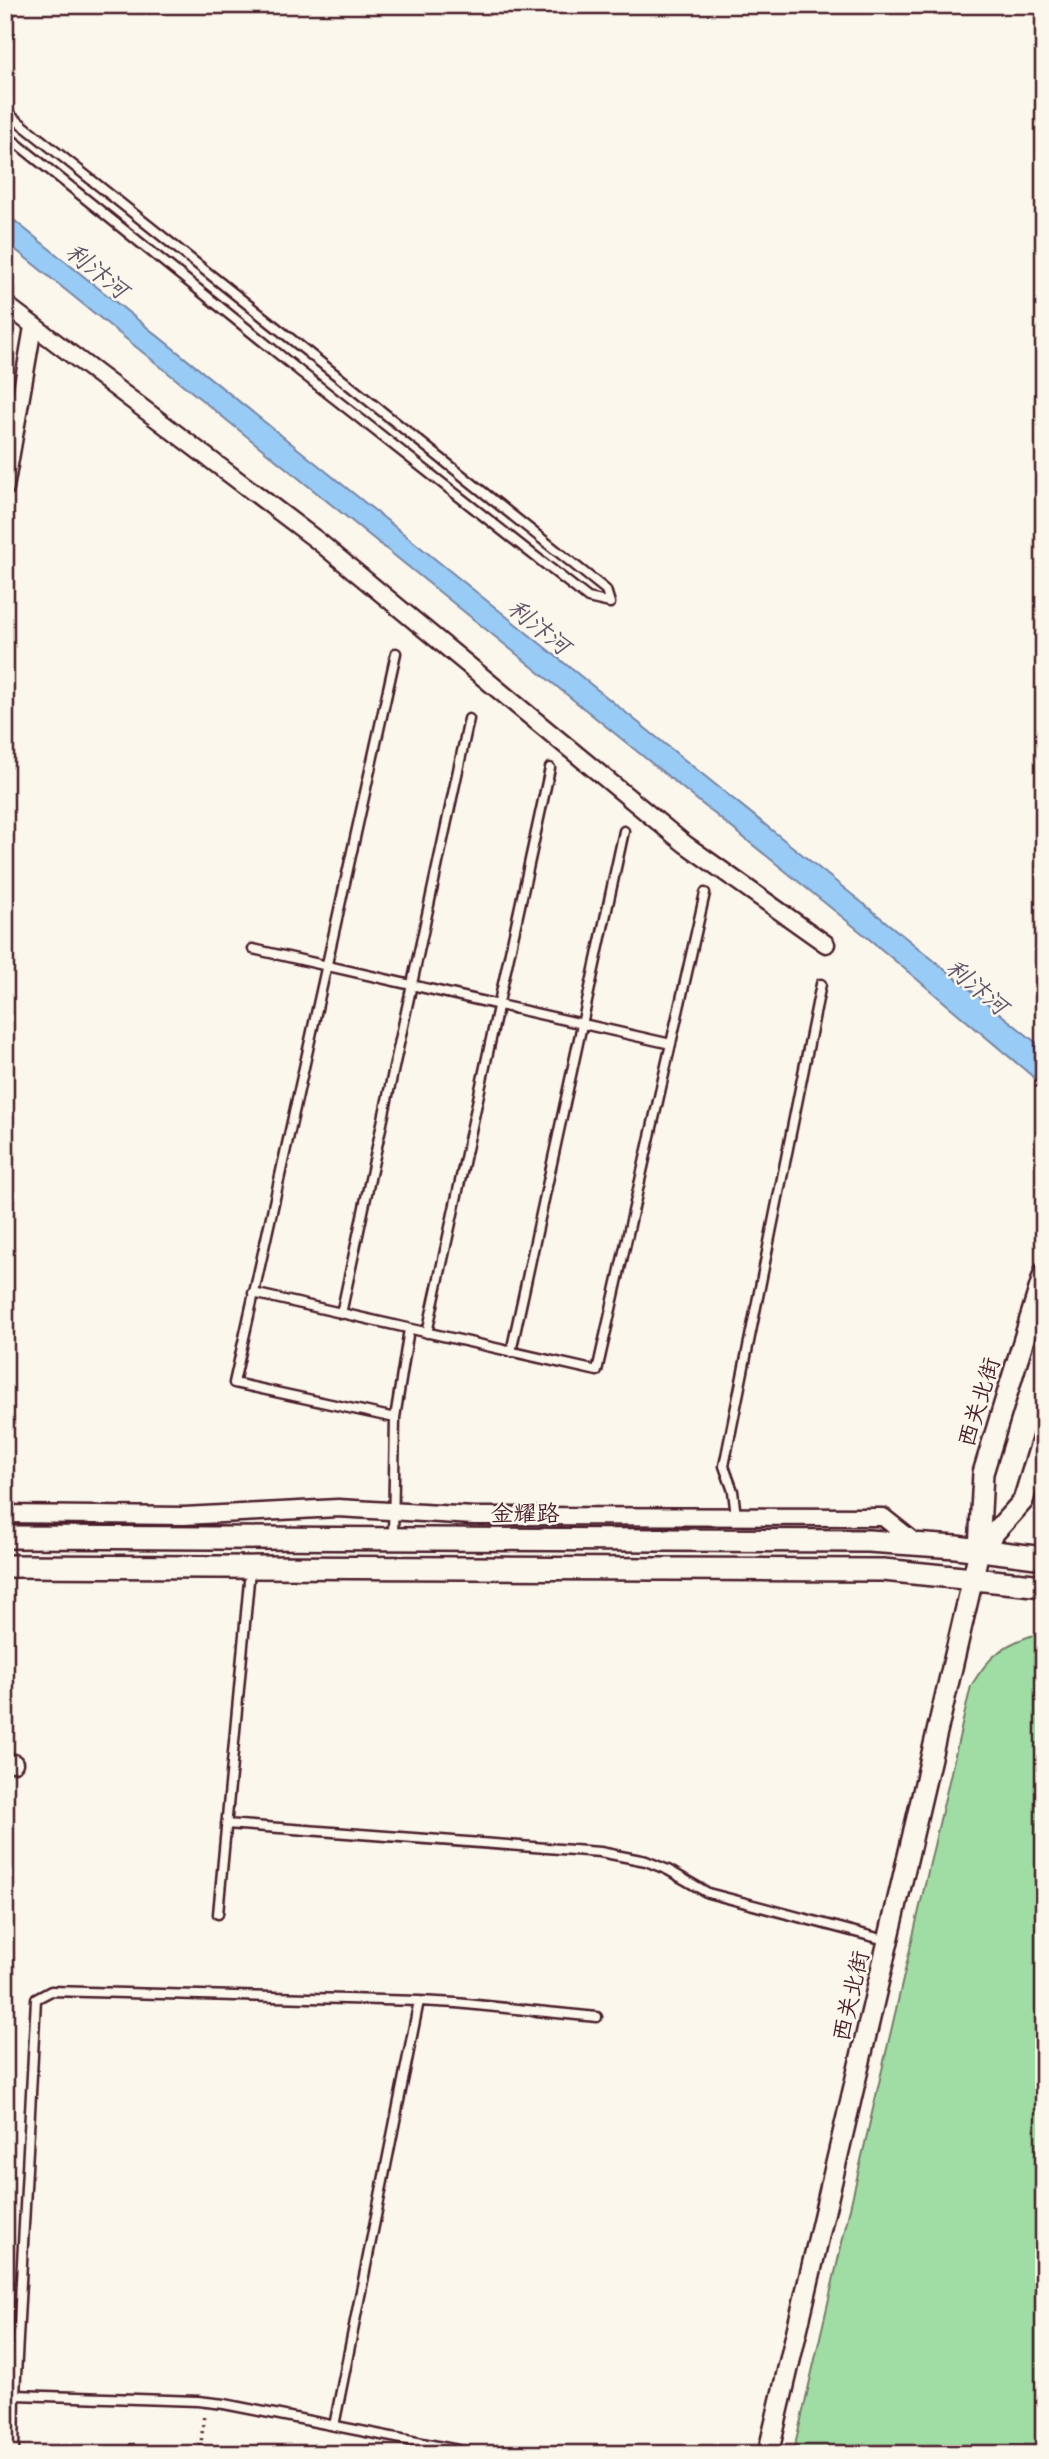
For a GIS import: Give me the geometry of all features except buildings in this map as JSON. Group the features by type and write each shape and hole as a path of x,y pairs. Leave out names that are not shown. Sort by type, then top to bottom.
{"main road":[{"name":"金耀路","path":"5,1537 868,1541 979,1549 1044,1558"},
{"path":"5,1566 883,1570 1044,1586"}],"street":[{"path":"5,304 317,541 685,844 826,944"},
{"path":"5,488 33,327"},
{"name":"西关北街","path":"768,2454 973,1578 979,1549 983,1473 1044,1273"},
{"path":"979,1549 1023,1501 1037,1473 1044,1433"},
{"path":"5,1514 184,1516 338,1508 474,1516 883,1517 917,1544"}],"lane":[{"path":"5,111 607,590 610,603 588,597 302,373 5,134"},
{"path":"395,1418 234,1383 396,653"},
{"path":"341,1314 469,719"},
{"path":"427,1333 550,768"},
{"path":"511,1352 624,831"},
{"path":"253,1293 597,1371 705,893"},
{"path":"253,949 671,1044"},
{"path":"736,1516 733,1490 724,1466 821,984"},
{"path":"393,1538 395,1418 410,1329"},
{"path":"218,1914 250,1567"},
{"path":"226,1824 600,1852 646,1861 708,1893 889,1941"},
{"path":"14,2454 36,1999 51,1991 419,2001 597,2017"},
{"path":"334,2426 419,2001"},
{"path":"15,2395 205,2402 248,2407 478,2454"}],"path":[{"path":"200,2454 205,2402"}],"green space":[{"path":"1037,1634 1044,1636 1044,2454 793,2454 971,1686 998,1652"}],"water":[{"path":"5,213 1044,1049 1044,1086 862,933 11,246 5,240"}],"water label":[{"name":"利汴河","path":"97,271"},
{"name":"利汴河","path":"539,627"},
{"name":"利汴河","path":"977,987"}]}
